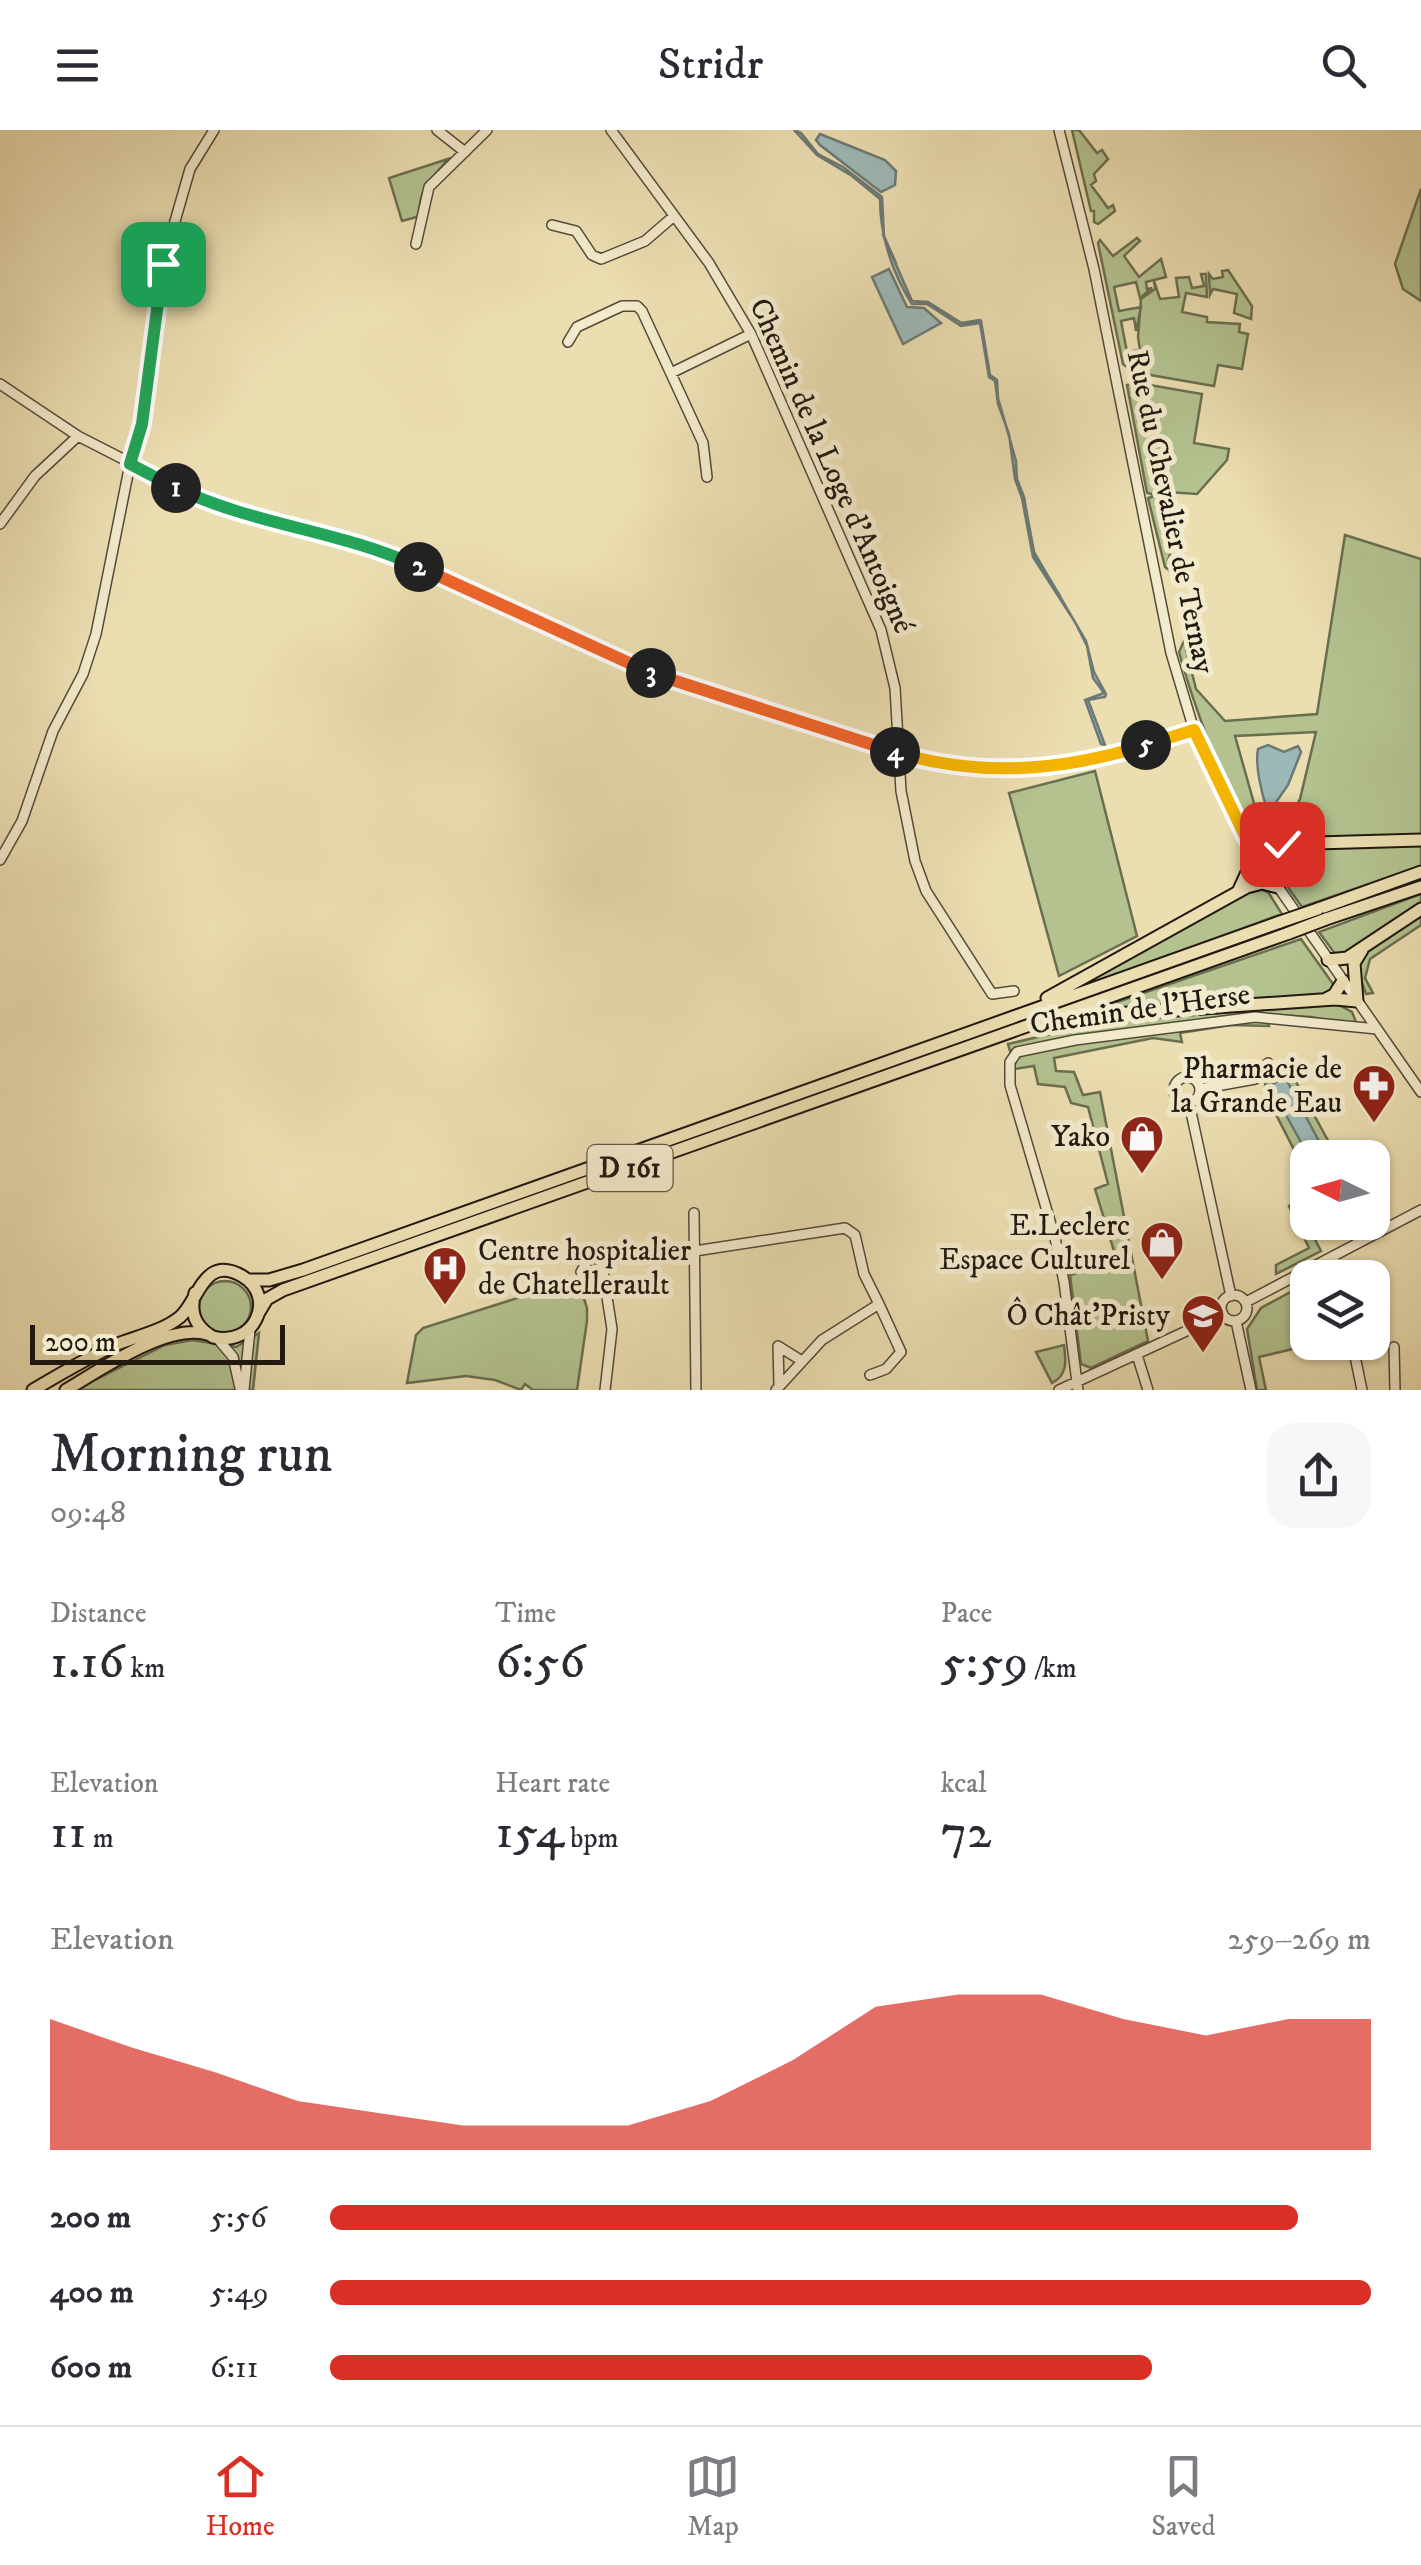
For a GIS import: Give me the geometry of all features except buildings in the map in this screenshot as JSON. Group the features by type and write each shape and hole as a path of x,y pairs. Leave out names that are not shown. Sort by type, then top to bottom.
{"main road":[{"path":"1238,892 1250,868 1248,841 1282,844 1421,840"},
{"path":"1260,861 1282,844"},
{"name":"D 161","path":"258,1314 267,1299 283,1290 1288,933 1322,914 1421,872"},
{"path":"1002,1021 1238,892 1262,883 1278,887"},
{"name":"D 161","path":"248,1280 269,1280 303,1270 1280,922 1421,887"},
{"path":"1328,960 1347,958 1362,950 1421,908"},
{"path":"1002,1036 1022,1036 1058,1024 1114,1014 1356,1001 1354,963 1362,950"},
{"path":"1326,1000 1334,996 1343,980"},
{"path":"34,1390 111,1347 180,1317 203,1281 222,1272 248,1280 257,1294 258,1314 250,1329 234,1338 193,1332 160,1340 66,1390"},
{"path":"195,1292 194,1317 212,1336"}],"street":[{"path":"0,860 22,822 54,731 82,674 96,634 130,464 142,424 163,264 190,169 214,130"},
{"path":"437,130 465,152"},
{"path":"416,244 429,187 487,130"},
{"name":"Chemin de la Loge d'Antoigné","path":"611,130 709,263 751,334 880,630 895,688 902,790 926,890 992,994 1014,991"},
{"name":"Rue du Chevalier de Ternay","path":"1058,130 1094,269 1172,653 1194,730 1260,861 1421,1092"},
{"path":"552,225 576,231 586,248 601,258 645,241 674,216"},
{"path":"568,342 577,327 622,306 636,306 703,442 707,477"},
{"path":"671,373 751,334"},
{"path":"0,384 78,436 232,512 342,538 409,562 673,682 898,753 972,768 1055,768 1194,730"},
{"path":"0,524 35,476 78,436"},
{"name":"Chemin de l'Herse","path":"1077,1386 1064,1282 1010,1085 1010,1062 1017,1052 1076,1040 1255,1018 1377,1029"},
{"path":"1200,1089 1255,1079 1268,1063"},
{"path":"1188,1076 1196,1080 1200,1089 1196,1100 1189,1103 1175,1097 1176,1081 1188,1076"},
{"path":"1189,1103 1230,1296"},
{"path":"1246,1302 1421,1210"},
{"path":"694,1213 696,1390"},
{"path":"695,1251 844,1228 855,1235 864,1274 902,1352 886,1368 870,1375"},
{"path":"580,1272 589,1258 601,1259 612,1325 605,1390"},
{"path":"1230,1296 1239,1296 1246,1302 1246,1314 1236,1321 1223,1314 1222,1303 1230,1296"},
{"path":"778,1388 827,1336 878,1304"},
{"path":"1059,1390 1077,1386 1223,1314"},
{"path":"1236,1321 1251,1390"},
{"path":"242,1390 250,1329"},
{"path":"212,1336 233,1357 242,1390"},
{"path":"778,1388 778,1346 802,1360"},
{"path":"1394,1348 1395,1390"},
{"path":"1138,1355 1148,1390"},
{"path":"1356,1360 1362,1390"}],"green space":[{"path":"1072,130 1079,130 1097,153 1102,150 1108,159 1094,174 1096,181 1091,185 1108,208 1113,205 1115,211 1098,224 1094,222"},
{"path":"448,159 424,190 420,216 402,221 389,178"},
{"path":"1421,189 1421,301 1403,289 1395,264"},
{"path":"1137,238 1140,241 1124,256 1139,277 1161,259 1166,277 1146,282 1147,289 1152,288 1140,298 1136,282 1114,287 1119,311 1140,307 1141,299 1155,289 1154,281 1160,299 1179,297 1176,278 1189,277 1192,288 1204,286 1201,274 1206,274 1207,297 1186,293 1182,312 1207,317 1207,322 1240,324 1239,332 1248,334 1242,369 1218,365 1214,386 1133,372 1123,364 1098,243 1100,240 1113,256","holes":["1140,312 1140,350 1127,352 1121,321 1134,318 1136,331"]},
{"path":"1228,270 1252,306 1251,319 1234,313 1237,294 1213,289 1210,295 1209,274 1213,279 1223,277 1222,271"},
{"path":"1138,383 1202,394 1194,443 1229,449 1227,460 1197,494 1167,492 1164,512 1181,516 1168,561 1180,564 1178,577 1165,567 1148,498 1152,494 1147,493 1127,385"},
{"path":"1345,535 1421,559 1421,836 1279,840 1256,834 1235,803 1212,749 1179,652 1184,641 1196,689 1225,721 1317,714","holes":["1316,732 1300,799 1282,831 1261,828 1235,736"]},
{"path":"1095,771 1137,936 1059,976 1009,793"},
{"path":"1421,842 1421,866 1302,907 1267,858 1278,849"},
{"path":"1247,891 1268,892 1282,914 1071,991"},
{"path":"1421,894 1421,905 1351,953 1336,955 1319,932"},
{"path":"1421,914 1421,925 1370,959 1365,978 1373,993 1366,994 1357,969 1364,953"},
{"path":"1301,939 1333,984 1334,989 1322,996 1065,1020"},
{"path":"1337,1004 1352,1012 1354,1025 1311,1017 1258,1014 1071,1037 1010,1051 1008,1044 1103,1022"},
{"path":"1252,1021 1267,1021 1269,1026 1231,1025 1180,1033 1182,1042 1153,1038 1054,1058 1056,1071 1074,1072 1083,1095 1100,1092 1148,1341 1091,1368 1081,1364 1070,1275 1117,1261 1095,1189 1108,1184 1088,1107 1071,1103 1065,1087 1038,1084 1034,1066 1014,1069 1016,1060 1024,1053 1044,1048"},
{"path":"1289,1069 1328,1140 1290,1142 1264,1091 1266,1081"},
{"path":"1305,1240 1315,1240 1321,1251 1303,1260 1290,1260 1290,1267 1276,1274 1276,1265 1309,1248"},
{"path":"225,1281 243,1289 251,1307 243,1325 225,1333 207,1325 199,1307 207,1289"},
{"path":"571,1281 579,1283 587,1308 577,1390 533,1390 525,1384 521,1390 495,1380 466,1376 407,1383 416,1335 423,1328"},
{"path":"1290,1292 1290,1350 1259,1357 1266,1390 1257,1390 1247,1329 1261,1308"},
{"path":"259,1333 253,1390 75,1390 165,1345 192,1340 236,1347"},
{"path":"1064,1345 1063,1371 1052,1383 1036,1352"}],"water":[{"path":"794,130 818,154 843,167 882,197 884,235 880,199 817,155"},
{"path":"820,134 885,160 896,171 895,185 881,192 820,145 816,140"},
{"path":"885,238 912,301 928,302 963,324 981,321 990,375 997,380 1006,425 998,404 995,381 989,377 980,323 961,326 927,304 912,304 893,267"},
{"path":"889,269 907,307 924,308 941,323 903,344 872,277"},
{"path":"1010,439 1024,497 1031,544 1015,479"},
{"path":"1031,547 1074,620 1033,557"},
{"path":"1076,623 1086,641 1094,672 1106,694 1088,700 1105,745 1101,744 1085,700 1104,693 1093,678 1087,646"},
{"path":"1268,745 1284,752 1298,746 1301,752 1288,785 1270,811 1257,762 1258,749"},
{"path":"1286,1079 1318,1140 1300,1140 1270,1086"}],"waterway":[{"path":"883,234 896,263"},
{"path":"936,308 961,323 981,323"},
{"path":"1024,498 1035,557 1060,596"}],"place":[{"name":"Pharmacie de la Grande Eau","path":"1374,1124"},
{"name":"Yako","path":"1142,1175"},
{"name":"E.Leclerc Espace Culturel","path":"1162,1281"},
{"name":"Centre hospitalier de Chatellerault","path":"445,1306"},
{"name":"Ô Chât'Pristy","path":"1203,1354"}],"route":[{"path":"163,264 142,424 130,464 232,512 342,538 409,562 673,682 919,759 999,770 1055,768 1194,730 1246,838 1282,844"}]}
